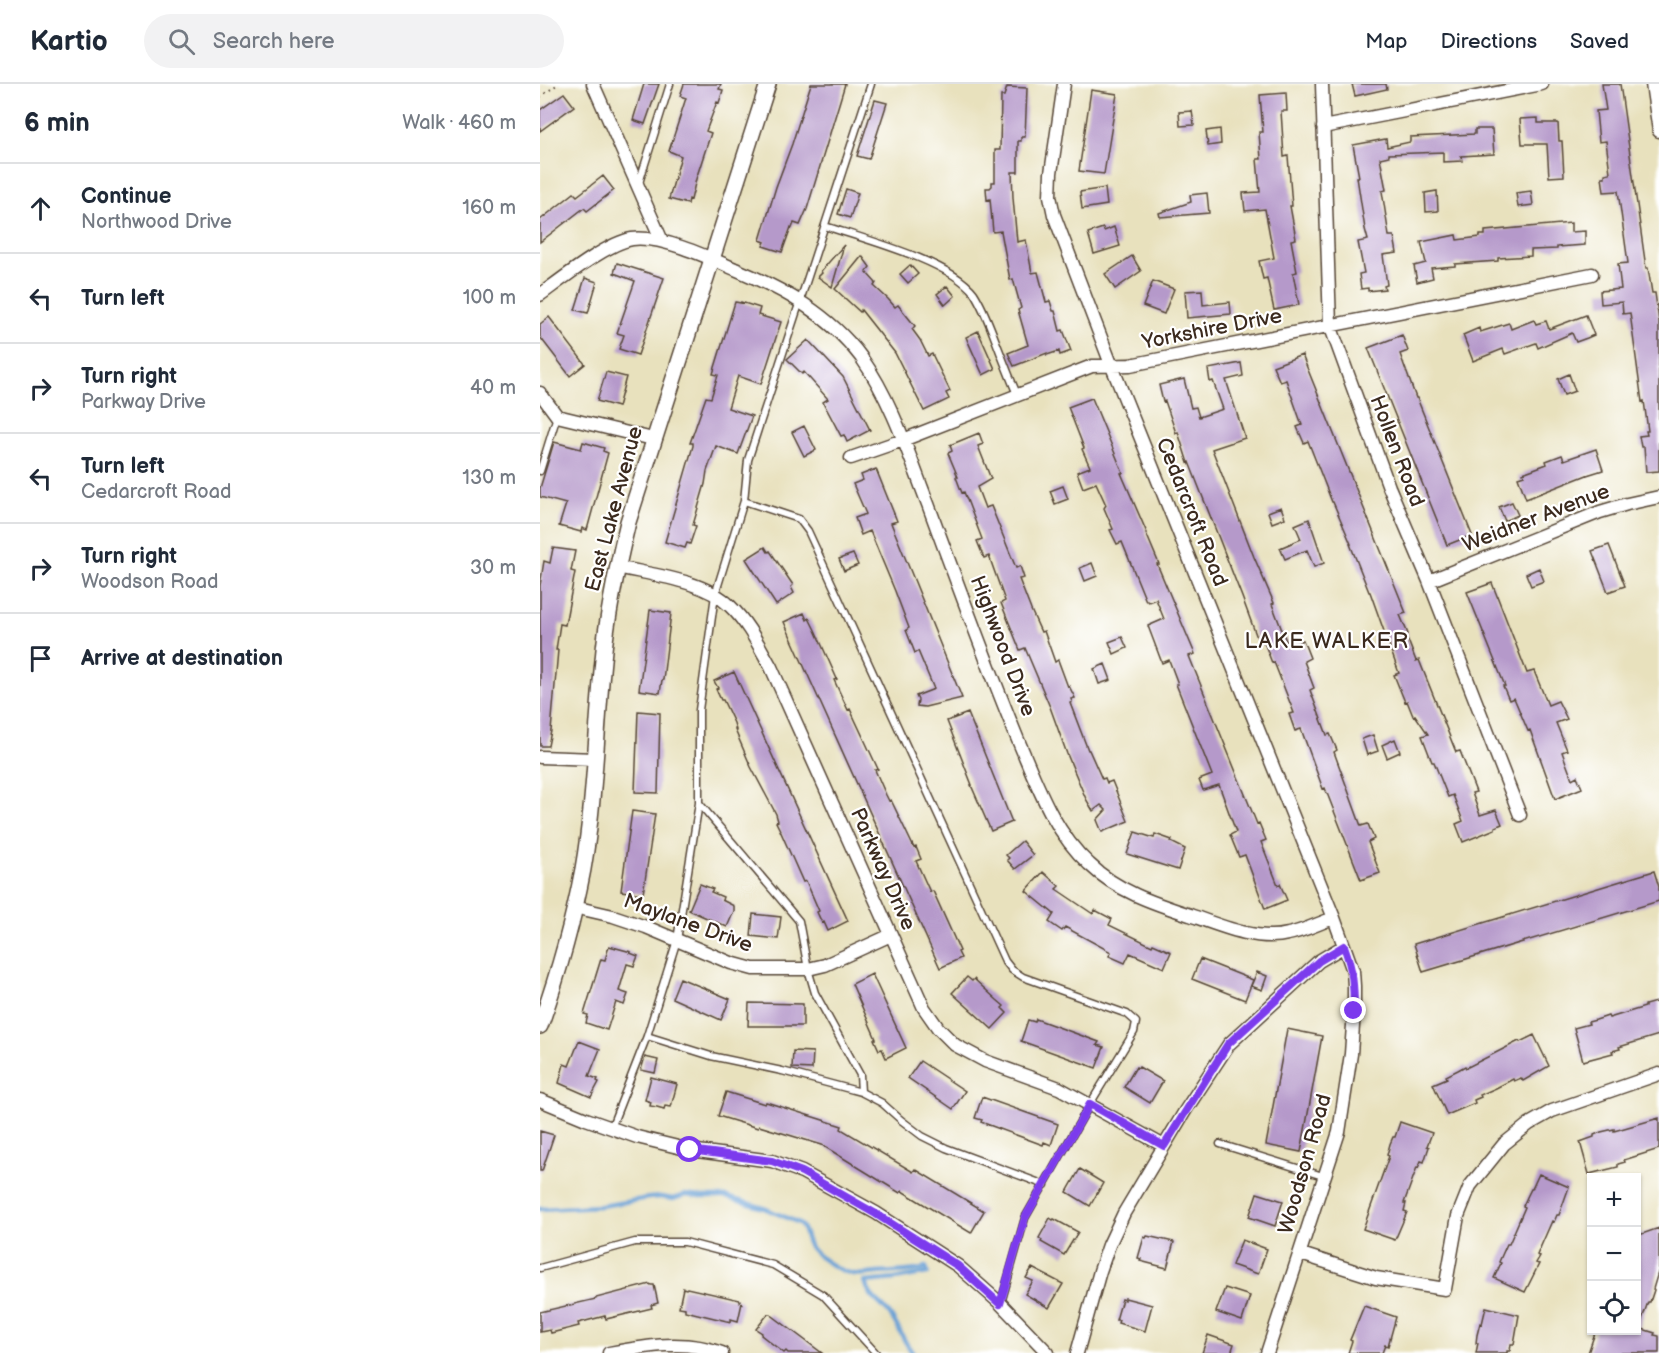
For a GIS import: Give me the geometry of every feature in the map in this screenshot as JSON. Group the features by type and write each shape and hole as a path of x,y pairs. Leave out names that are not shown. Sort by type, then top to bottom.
{"street":[{"path":"593,84 662,242"},
{"name":"East Lake Avenue","path":"540,1026 564,952 583,870 589,830 603,658 617,567 653,440 768,84"},
{"name":"Cedarcroft Road","path":"1064,84 1050,173 1050,196 1062,238 1344,946"},
{"name":"Hollen Road","path":"1322,84 1329,325 1389,487 1429,581 1520,815"},
{"path":"1323,127 1542,84"},
{"path":"1652,84 1659,131"},
{"name":"Highwood Drive","path":"540,295 621,241 647,238 712,259 782,290 813,310 859,355 877,382 903,440 1005,707 1046,804 1057,825 1083,858 1111,882 1128,892 1203,920 1263,937 1288,935 1334,918"},
{"name":"Yorkshire Drive","path":"851,458 1092,366 1130,365 1592,274"},
{"path":"540,393 557,416 653,440"},
{"name":"Weidner Avenue","path":"1429,581 1600,512 1659,497"},
{"name":"Parkway Drive","path":"617,567 694,585 715,595 739,615 753,634 771,667 924,1008 938,1028 955,1045 985,1061 1059,1088 1164,1146"},
{"path":"540,757 595,759"},
{"name":"Maylane Drive","path":"574,907 646,927 731,963 753,969 808,969 837,961 891,935"},
{"path":"1077,1353 1100,1271 1124,1213 1228,1044 1319,961 1344,946"},
{"name":"Woodson Road","path":"1267,1353 1340,1132 1346,1097 1354,1011 1353,971 1344,946"},
{"path":"1301,1254 1376,1278 1445,1289 1458,1216 1470,1186 1504,1144 1529,1124 1551,1111 1659,1074"},
{"path":"540,1100 611,1129 654,1142 690,1150 772,1161 802,1172 876,1214 958,1266 1000,1304 1048,1353"},
{"path":"609,1353 663,1345 702,1347 722,1353"}],"lane":[{"path":"638,186 670,84"},
{"path":"611,1129 647,1036 678,940 699,803 699,710 715,595 744,501 748,459 872,84"},
{"path":"825,226 908,254 938,266 957,277 973,292 986,315 1017,394"},
{"path":"540,471 557,416"},
{"path":"744,501 800,519 808,531 1005,961 1012,970 1023,977 1127,1014 1136,1022 1134,1032 1025,1218 1000,1304"},
{"path":"699,803 799,921 815,993 860,1075 861,1092"},
{"path":"647,1036 711,1056 782,1071 861,1092 882,1103 901,1120 930,1140 999,1169 1045,1185"},
{"path":"1220,1144 1326,1177"},
{"path":"540,1268 635,1242 686,1242 773,1265 823,1295 876,1353"}],"path":[{"path":"540,97 558,84"}],"building":[{"path":"644,84 659,84 645,124 633,120"},
{"path":"684,84 721,84 719,89 723,90 706,131 711,133 688,204 669,199 681,156 669,151 686,98 680,96"},
{"path":"811,84 845,84 807,209 800,225 794,223 791,227 782,252 763,246 765,242 760,240"},
{"path":"1352,84 1386,84 1387,89 1355,96"},
{"path":"1602,84 1620,84 1646,268 1648,268 1652,293 1655,293 1659,322 1659,471 1646,472 1644,447 1641,447 1639,436 1647,435 1646,431 1648,431 1630,313 1623,314 1622,302 1601,304 1600,291 1621,289 1618,264 1628,263 1618,191 1604,192 1602,177 1610,173 1606,141 1599,142 1596,111 1606,110"},
{"path":"1007,87 1027,88 1025,137 1021,137 1021,141 1018,141 1018,172 1012,172 1017,242 1026,240 1032,273 1038,272 1046,302 1050,301 1060,331 1063,330 1071,351 1060,355 1059,351 1047,355 1047,353 1014,366 1008,353 1028,345 1018,310 1021,308 1013,279 1010,280 1001,231 993,232 990,199 987,200 986,188 990,188 992,182 995,182 995,150 1000,150 1001,96 1004,96"},
{"path":"1091,90 1117,94 1104,174 1079,171"},
{"path":"564,93 574,106 540,131 540,110"},
{"path":"1286,93 1287,111 1281,111 1284,157 1288,156 1292,206 1290,206 1296,239 1291,240 1297,272 1293,273 1299,305 1274,310 1267,278 1263,279 1259,261 1274,258 1265,209 1245,211 1243,193 1260,192 1257,159 1261,159 1259,132 1263,132 1260,95"},
{"path":"875,100 887,103 869,159 857,156"},
{"path":"1192,111 1194,125 1180,126 1179,112"},
{"path":"1538,118 1538,123 1558,123 1559,141 1562,141 1564,176 1549,177 1547,144 1522,144 1520,119"},
{"path":"1220,129 1221,144 1208,146 1206,131"},
{"path":"1475,129 1492,129 1494,154 1461,156 1462,161 1443,162 1443,152 1389,154 1389,156 1380,158 1386,190 1382,191 1389,236 1394,236 1397,253 1383,255 1387,285 1384,286 1385,289 1368,291 1368,288 1361,289 1359,274 1364,273 1358,242 1368,240 1353,145 1386,139 1387,147 1410,142 1410,137 1475,134"},
{"path":"603,176 614,190 587,211 584,208 540,242 540,220 574,193 577,196"},
{"path":"1105,188 1107,205 1082,209 1080,192"},
{"path":"846,189 858,193 850,218 838,214"},
{"path":"1437,191 1438,211 1426,212 1425,193"},
{"path":"1531,191 1533,205 1518,207 1516,193"},
{"path":"1207,193 1209,213 1160,217 1159,213 1191,202 1190,195"},
{"path":"1571,223 1571,232 1585,231 1585,245 1531,250 1531,256 1498,258 1498,261 1431,268 1433,278 1417,282 1414,266 1426,263 1421,242 1456,235 1457,240 1480,237 1480,235 1485,235 1485,231"},
{"path":"1114,227 1120,246 1094,254 1088,233"},
{"path":"844,245 832,287 818,277"},
{"path":"862,256 870,267 866,272 876,283 874,286 895,307 898,305 915,326 912,329 928,356 932,354 950,391 946,393 949,399 924,411 895,353 861,310 860,312 835,289"},
{"path":"1132,256 1141,271 1115,289 1105,274"},
{"path":"617,263 664,278 638,355 619,349 624,335 617,333 635,281 614,273"},
{"path":"910,265 918,274 908,283 900,274"},
{"path":"585,278 597,282 588,313 575,310"},
{"path":"1153,281 1174,289 1164,314 1143,306"},
{"path":"947,286 955,296 945,305 937,294"},
{"path":"1202,290 1203,305 1230,302 1231,314 1187,318 1185,291"},
{"path":"735,302 760,308 758,315 781,322 761,384 738,376 728,408 752,416 738,454 716,446 693,525 696,526 690,544 687,543 685,548 665,542 693,446 693,443 690,443 706,397 711,398 718,375 713,374"},
{"path":"1586,315 1594,335 1587,338 1576,342 1572,333 1538,348 1536,343 1505,354 1503,349 1473,361 1463,335 1479,328 1480,332 1509,323 1511,329 1534,320 1536,324 1546,321 1549,329"},
{"path":"549,317 585,364 570,376 540,337 540,324"},
{"path":"978,331 995,369 983,375 966,337"},
{"path":"1402,335 1408,351 1400,354 1472,535 1447,545 1368,348"},
{"path":"808,340 843,377 870,430 847,442 844,435 841,436 823,402 828,399 804,372 802,374 787,359"},
{"path":"1302,355 1406,613 1400,615 1416,661 1419,660 1456,752 1460,751 1476,792 1472,793 1480,815 1496,810 1502,824 1463,842 1456,824 1463,821 1453,795 1448,797 1434,762 1432,762 1422,736 1428,734 1415,715 1413,716 1407,701 1405,702 1394,675 1399,673 1370,592 1308,441 1304,443 1297,427 1302,425 1286,380 1280,382 1273,366"},
{"path":"1241,363 1243,376 1226,380 1245,438 1212,449 1274,603 1272,604 1288,646 1303,640 1310,658 1304,661 1314,688 1310,690 1327,735 1330,734 1337,750 1334,752 1361,826 1368,824 1374,839 1368,842 1380,873 1361,880 1301,729 1295,731 1289,714 1294,713 1274,662 1272,663 1264,642 1259,643 1178,432 1176,433 1165,401 1163,402 1159,385 1184,379 1191,408 1196,407 1199,417 1223,409 1213,381 1210,382 1208,369"},
{"path":"606,372 626,377 618,407 597,401"},
{"path":"1569,374 1575,391 1564,395 1558,379"},
{"path":"1092,398 1195,654 1189,656 1257,824 1259,823 1266,840 1261,842 1278,885 1280,884 1287,900 1265,909 1245,855 1239,857 1230,835 1236,832 1219,785 1203,790 1199,780 1212,775 1176,684 1178,684 1169,660 1162,663 1148,626 1164,619 1156,599 1146,601 1122,542 1117,544 1110,530 1113,529 1104,508 1106,505 1096,483 1083,488 1077,472 1090,467 1068,407"},
{"path":"804,426 816,450 804,456 792,432"},
{"path":"979,433 983,444 978,446 991,479 977,487 985,508 991,506 1016,568 1020,566 1024,578 1019,579 1031,610 1041,632 1044,631 1055,662 1058,660 1068,687 1075,698 1071,699 1070,703 1088,750 1102,779 1105,778 1107,783 1112,781 1128,821 1102,832 1097,820 1106,810 1101,805 1093,811 1086,799 1025,648 1020,650 1001,603 1005,601 989,556 984,558 977,541 982,539 948,453 952,451 950,445"},
{"path":"554,442 581,449 583,442 604,448 603,451 608,453 587,530 582,528 581,532 559,526 566,504 540,497 540,488"},
{"path":"1596,449 1603,470 1526,499 1518,477 1524,475 1523,473 1547,464 1546,461 1562,455 1564,460"},
{"path":"876,469 897,521 891,523 962,698 925,707 917,706 916,696 934,689 918,651 915,653 906,630 909,628 870,531 861,535 855,518 866,514 853,484 863,480 861,475"},
{"path":"1063,486 1068,499 1055,504 1050,491"},
{"path":"1512,502 1518,515 1505,521 1499,507"},
{"path":"1281,507 1285,518 1272,523 1268,512"},
{"path":"1309,519 1324,563 1314,567 1307,550 1285,559 1280,548 1301,539 1295,525"},
{"path":"1609,545 1625,586 1608,592 1592,551"},
{"path":"765,547 793,585 791,587 794,593 776,605 746,559"},
{"path":"553,548 575,551 571,571 575,572 565,625 560,624 548,746 540,746 540,586 544,561 550,563"},
{"path":"853,554 858,565 844,571 839,559"},
{"path":"1092,563 1097,576 1085,581 1080,568"},
{"path":"1539,568 1544,581 1531,586 1526,574"},
{"path":"1492,583 1527,673 1534,671 1548,705 1558,701 1567,719 1556,723 1567,750 1562,752 1572,779 1577,776 1582,788 1555,799 1530,730 1528,731 1514,698 1509,700 1467,592"},
{"path":"650,610 671,613 660,693 639,690"},
{"path":"804,613 815,630 837,679 834,680 878,769 875,770 886,795 889,801 891,800 914,848 916,847 921,859 916,861 930,892 933,891 960,951 958,952 961,958 940,968 784,622"},
{"path":"1122,637 1127,648 1114,654 1109,642"},
{"path":"1105,664 1111,680 1099,684 1094,669"},
{"path":"734,672 848,921 828,931 817,912 819,911 806,881 803,882 776,822 778,821 776,814 751,767 734,723 716,689 718,688 714,681"},
{"path":"638,711 660,713 658,793 635,792"},
{"path":"968,713 1012,822 991,831 947,721"},
{"path":"1373,735 1378,751 1367,755 1362,739"},
{"path":"1395,739 1400,752 1387,758 1382,745"},
{"path":"632,811 655,814 643,894 621,891"},
{"path":"1135,832 1154,838 1155,834 1172,840 1171,842 1185,849 1178,870 1127,854"},
{"path":"1022,841 1033,855 1015,869 1007,860 1009,858 1006,855"},
{"path":"1654,871 1659,887 1659,901 1423,972 1414,944"},
{"path":"1043,872 1059,886 1056,889 1093,914 1095,910 1112,919 1109,925 1152,946 1153,944 1171,952 1164,968 1130,953 1125,963 1109,956 1111,952 1065,927 1062,931 1049,922 1054,914 1026,891"},
{"path":"700,884 713,889 711,892 723,897 722,900 734,906 727,927 689,910"},
{"path":"753,914 781,917 778,939 751,936"},
{"path":"609,946 638,956 634,966 627,964 619,991 628,994 624,1005 616,1002 607,1030 586,1023 588,1015 584,1014 601,959 605,960"},
{"path":"1200,959 1253,980 1245,1000 1192,979"},
{"path":"1257,972 1267,976 1262,990 1251,986"},
{"path":"872,974 906,1048 886,1058 882,1049 879,1050 852,984"},
{"path":"967,977 972,981 974,979 1004,1006 1002,1008 1007,1013 992,1029 952,993"},
{"path":"680,978 730,999 721,1020 672,998"},
{"path":"1659,1001 1659,1035 1619,1047 1620,1049 1612,1051 1613,1053 1583,1061 1574,1028"},
{"path":"749,1003 803,1004 803,1026 748,1026"},
{"path":"1036,1019 1099,1042 1097,1045 1104,1047 1096,1068 1021,1041 1028,1020 1035,1022"},
{"path":"1287,1029 1322,1036 1301,1152 1266,1145"},
{"path":"1534,1035 1549,1066 1523,1081 1521,1078 1514,1081 1513,1079 1480,1095 1481,1097 1474,1100 1475,1103 1447,1115 1433,1084 1465,1066 1466,1068"},
{"path":"579,1041 600,1049 589,1076 598,1079 599,1082 591,1097 559,1083 564,1064 569,1066"},
{"path":"793,1051 813,1052 812,1069 792,1068"},
{"path":"645,1057 658,1060 655,1073 641,1070"},
{"path":"920,1061 965,1091 953,1109 908,1078"},
{"path":"1136,1067 1163,1081 1150,1103 1124,1087"},
{"path":"651,1077 677,1084 671,1107 665,1106 664,1109 650,1106 651,1102 645,1100"},
{"path":"726,1092 842,1126 841,1129 913,1172 915,1169 984,1211 971,1233 822,1145 718,1116"},
{"path":"982,1097 1058,1124 1051,1145 1044,1142 1043,1145 975,1118"},
{"path":"1659,1118 1659,1149 1624,1160 1625,1162 1618,1164 1618,1167 1589,1173 1580,1142 1601,1132 1614,1129 1614,1131"},
{"path":"1400,1122 1432,1133 1424,1162 1421,1161 1417,1167 1404,1203 1406,1203 1404,1211 1407,1212 1395,1240 1363,1229 1389,1156 1387,1155 1390,1144"},
{"path":"540,1131 554,1135 542,1171 540,1171"},
{"path":"1080,1169 1103,1183 1090,1206 1067,1192"},
{"path":"1539,1174 1569,1187 1559,1215 1554,1222 1552,1221 1537,1255 1540,1256 1536,1263 1539,1264 1525,1292 1494,1278 1502,1255 1525,1207 1523,1206"},
{"path":"1257,1193 1283,1201 1275,1226 1249,1217"},
{"path":"1050,1218 1078,1232 1064,1255 1041,1242 1039,1238"},
{"path":"1659,1228 1659,1269 1650,1302 1648,1302 1641,1322 1641,1281 1641,1234"},
{"path":"1144,1237 1174,1242 1167,1268 1140,1261 1141,1259 1138,1258"},
{"path":"1242,1240 1267,1249 1258,1274 1232,1265"},
{"path":"1032,1268 1063,1284 1049,1308 1025,1294 1033,1281 1026,1278"},
{"path":"650,1284 654,1285 658,1303 651,1305 652,1308 606,1319 605,1316 551,1333 550,1330 540,1332 540,1312"},
{"path":"683,1288 740,1300 742,1303 738,1321 731,1319 731,1322 685,1311 685,1308 679,1307"},
{"path":"1225,1288 1250,1296 1242,1321 1216,1312"},
{"path":"1125,1298 1152,1305 1145,1331 1118,1323 1119,1320 1116,1320 1122,1299 1125,1300"},
{"path":"1364,1306 1396,1317 1388,1346 1385,1345 1382,1353 1348,1353 1352,1341 1350,1340"},
{"path":"1486,1307 1519,1315 1514,1344 1511,1344 1510,1351 1507,1353 1476,1353 1477,1335"},
{"path":"768,1314 822,1353 788,1353 786,1351 784,1353 756,1329"},
{"path":"1641,1329 1659,1336 1659,1353 1588,1353 1594,1335 1641,1335"},
{"path":"1208,1335 1234,1344 1231,1353 1202,1353"}],"waterway":[{"path":"540,1209 601,1206 649,1198 673,1199 685,1195 726,1197 764,1208 799,1223 809,1245 815,1252 828,1263 849,1273 906,1271 926,1267 928,1273 865,1282 872,1296 891,1317 913,1353"}],"district":[{"name":"LAKE WALKER","path":"1327,641"}],"route":[{"path":"690,1150 772,1161 802,1172 876,1214 958,1266 1000,1304 1025,1218 1090,1104 1164,1146 1228,1044 1319,961 1344,946 1353,971 1354,1011"}]}
